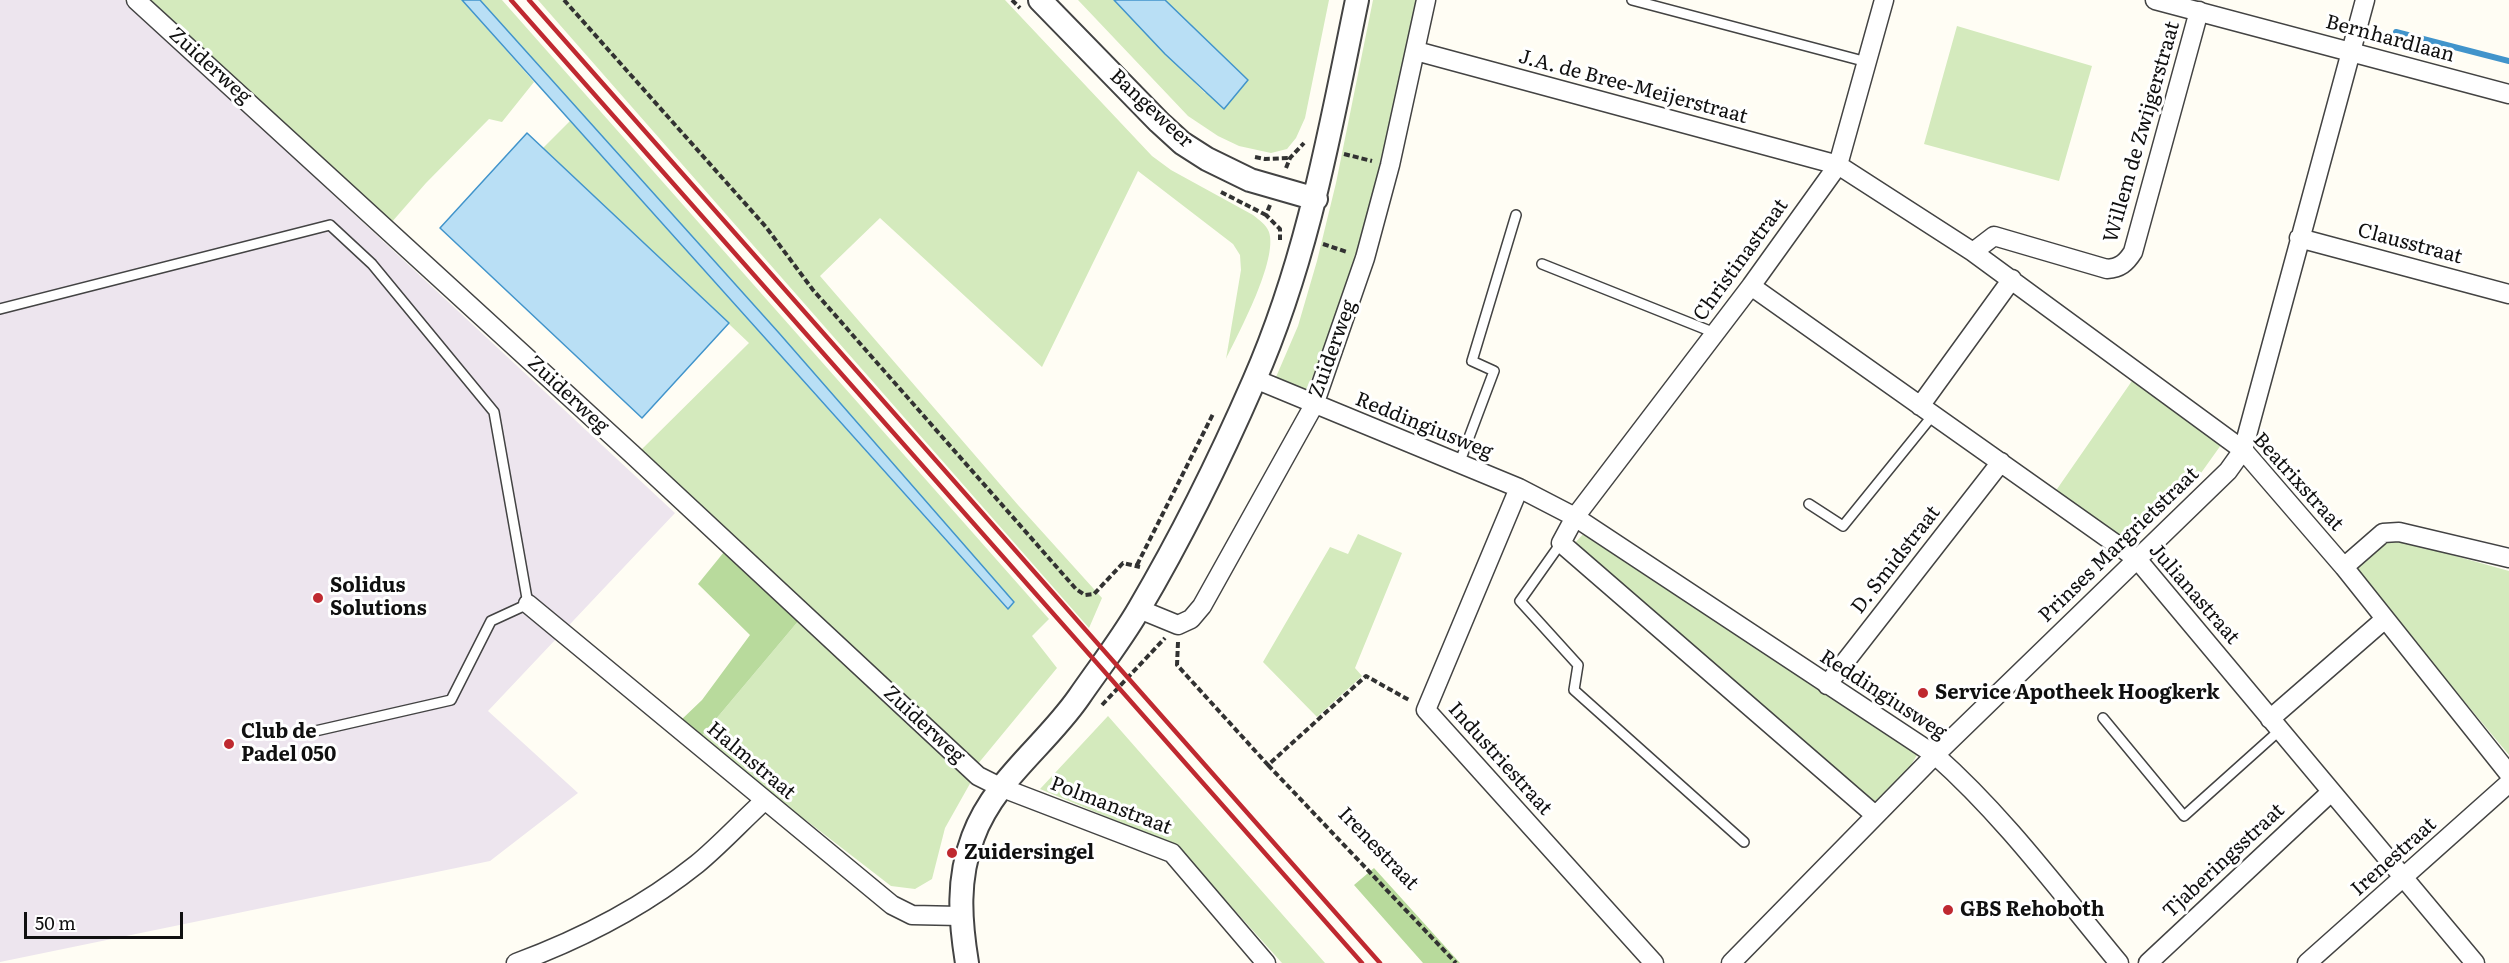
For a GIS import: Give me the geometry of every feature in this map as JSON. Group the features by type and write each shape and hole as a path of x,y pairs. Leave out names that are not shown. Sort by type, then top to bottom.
{"street":[{"name":"Zuiderweg","path":"136,0 264,115 978,776 1000,787"},
{"name":"Bangeweer","path":"1040,0 1182,143 1233,172 1277,189 1316,198"},
{"path":"967,963 960,916 963,876 972,838 985,810 1000,787 1074,704 1139,609 1201,494 1255,380 1278,320 1316,198 1357,0"},
{"name":"Zuiderweg","path":"1178,625 1191,619 1202,606 1314,405 1365,258 1390,165 1426,0"},
{"name":"Christinastraat","path":"1575,517 1751,286 1838,165 1884,0"},
{"name":"Bernhardlaan","path":"2155,0 2509,94"},
{"name":"Prinses Margrietstraat","path":"1731,963 1935,755 2228,471 2244,450 2299,238 2365,0"},
{"name":"Willem de Zwijgerstraat","path":"1973,252 1994,236 2107,269 2117,268 2127,262 2133,252 2199,11"},
{"name":"J.A. de Bree-Meijerstraat","path":"1416,51 1838,165"},
{"path":"1838,165 1973,252"},
{"name":"Clausstraat","path":"2299,238 2509,294"},
{"name":"Beatrixstraat","path":"1973,252 2244,450 2344,567 2509,774"},
{"path":"1927,411 2012,279"},
{"name":"Julianastraat","path":"1751,286 2138,559 2475,963"},
{"name":"Reddingiusweg","path":"1255,380 1519,488 1575,517 1935,755 1996,815 2119,963"},
{"name":"D. Smidstraat","path":"1827,685 2001,462"},
{"name":"Industriestraat","path":"1519,488 1426,710 1654,963"},
{"path":"1575,517 1561,543 1875,815"},
{"path":"2344,567 2383,533 2399,532 2509,558"},
{"name":"Halmstraat","path":"528,604 892,905 912,915 960,916"},
{"path":"1139,609 1178,625"},
{"path":"2275,724 2385,619"},
{"name":"Irenestraat","path":"2307,963 2404,879 2509,783"},
{"name":"Polmanstraat","path":"1000,787 1172,854 1266,963"},
{"name":"Tjaberingsstraat","path":"2148,963 2331,792"},
{"path":"516,963 567,944 636,908 698,863 764,801"}],"lane":[{"path":"1632,0 1867,62"},
{"path":"1459,464 1494,371 1472,361 1516,214"},
{"path":"0,309 330,225 372,264 494,412 528,604 491,621 451,700 311,732"},
{"path":"1542,264 1715,333"},
{"path":"1809,504 1843,526 1927,411"},
{"path":"1561,543 1520,601 1578,665 1574,690 1744,842"},
{"path":"2103,718 2184,816 2275,724"}],"path":[{"path":"564,0 766,227 813,290 1076,589 1085,594 1094,594 1123,563 1137,565 1157,575"},
{"path":"1280,248 1280,229 1266,214 1290,158 1304,143"},
{"path":"1244,153 1265,159 1290,158"},
{"path":"1132,574 1215,411"},
{"name":"Irenestraat","path":"1178,625 1177,665 1268,765 1456,963"},
{"path":"1268,765 1366,676 1426,710"}],"shaded area":[{"path":"0,0 124,0 675,513 488,711 578,793 490,861 0,962"}],"green space":[{"path":"150,0 462,0 534,82 502,122 489,119 426,183 391,223"},
{"path":"480,0 502,0 1049,619 1032,636 1057,668 977,765 640,451 749,343 543,148 570,121 1007,609 1014,603 779,333"},
{"path":"538,0 1005,0 1152,156 1171,170 1253,215 1264,224 1269,232 1268,260 1256,296 1226,359 1241,270 1240,255 1233,244 1138,171 1042,367 880,218 820,276 1018,505 1102,598 1089,628"},
{"path":"1078,0 1114,0 1205,93 1248,80 1165,0 1329,0 1305,118 1296,138 1287,149 1271,153 1239,146 1218,136 1188,116"},
{"path":"1373,0 1419,0 1394,112 1365,223 1326,344 1306,390 1276,377 1298,326 1317,261 1336,183"},
{"path":"1957,26 2092,66 2059,181 1924,144"},
{"path":"2134,378 2221,445 2201,473 2126,544 2055,492"},
{"path":"1586,531 1917,755 1910,767 1873,806 1573,545"},
{"path":"1358,534 1402,553 1355,668 1362,676 1317,717 1263,662 1330,547 1348,554"},
{"path":"2391,538 2509,571 2509,755 2354,569"},
{"path":"724,552 800,619 700,738 680,721 702,700 750,635 698,584"},
{"path":"800,619 972,780 945,828 932,879 915,889 891,886 807,821 786,808 700,738"},
{"path":"1108,716 1325,963 1282,963 1177,846 1040,789"},
{"path":"1374,868 1460,963 1423,963 1354,885"}],"water":[{"path":"462,0 480,0 779,333 1014,602 1008,609"},
{"path":"1114,0 1165,0 1248,80 1224,109 1165,54"},
{"path":"527,133 729,323 642,418 440,228"}],"waterway":[{"path":"2396,32 2509,61"}],"railway":[{"path":"511,0 1362,963"},
{"path":"529,0 1380,963"}],"place":[{"name":"Solidus Solutions","path":"318,598"},
{"name":"Service Apotheek Hoogkerk","path":"1923,693"},
{"name":"Club de Padel 050","path":"229,744"},
{"name":"Zuidersingel","path":"952,853"},
{"name":"GBS Rehoboth","path":"1948,910"}]}
